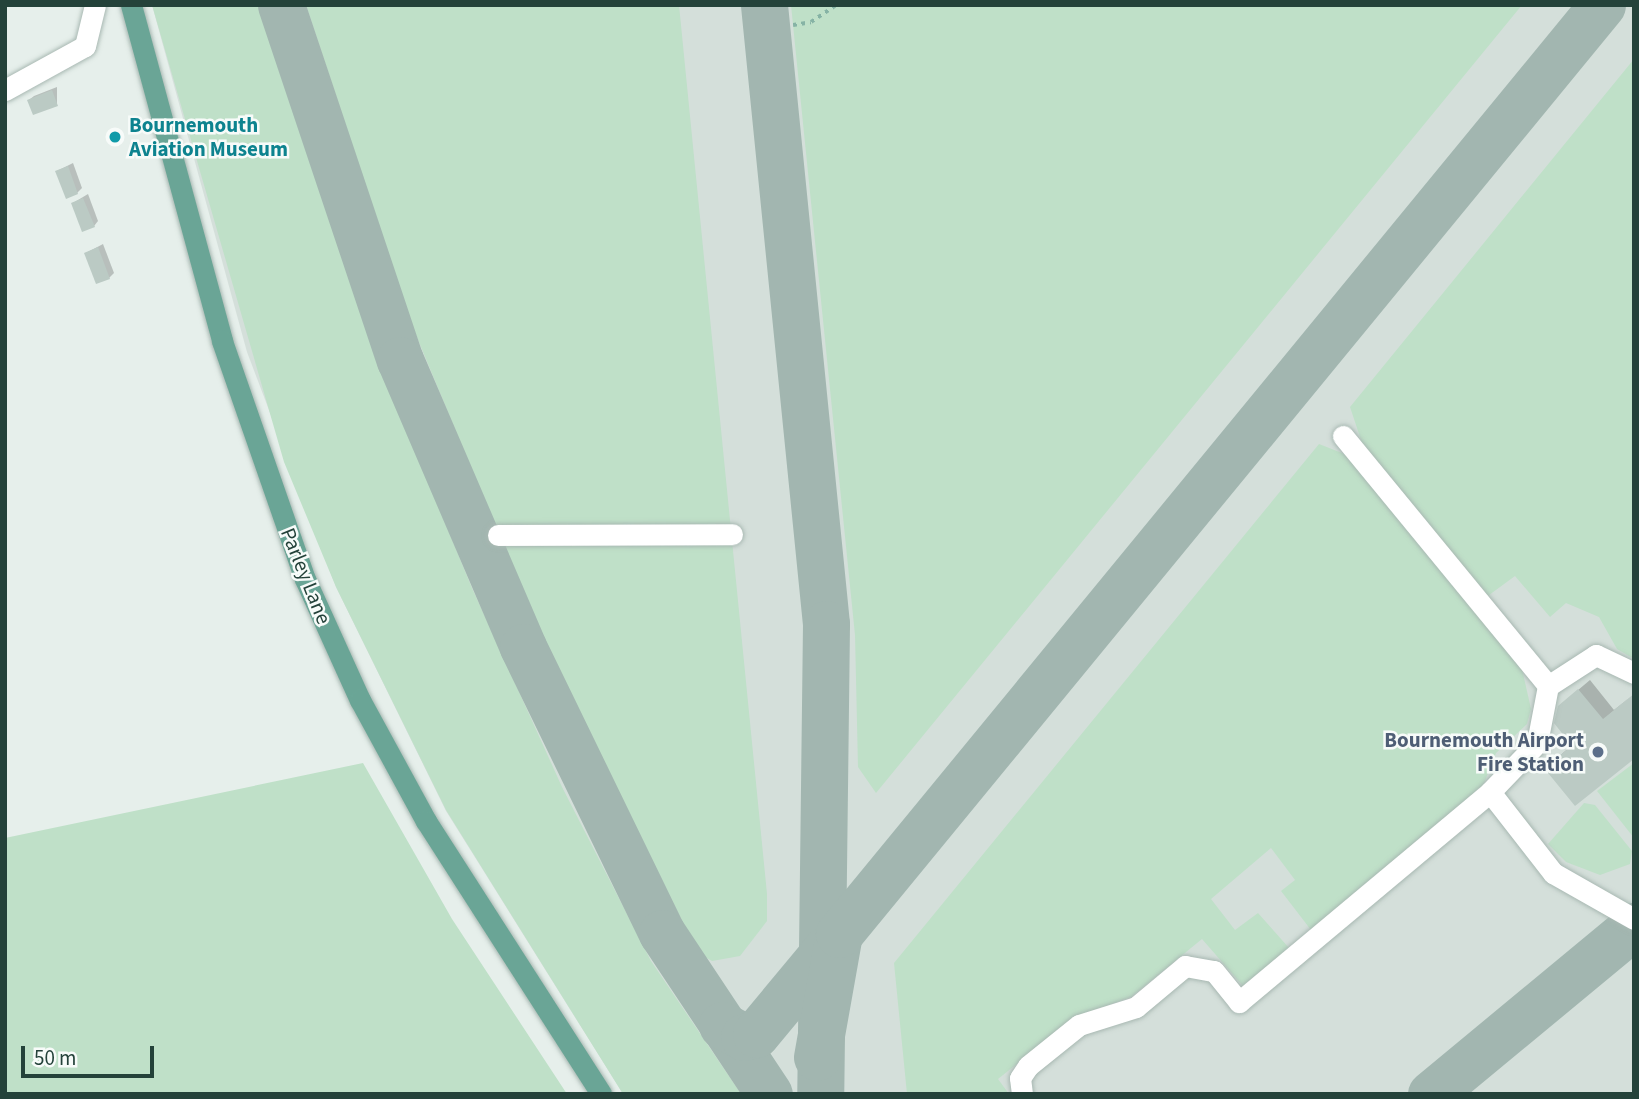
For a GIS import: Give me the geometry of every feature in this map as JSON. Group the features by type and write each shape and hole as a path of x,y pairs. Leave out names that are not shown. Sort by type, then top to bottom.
{"main road":[{"name":"Parley Lane","path":"131,5 222,341 305,579 360,700 426,821 601,1094"}],"lane":[{"path":"5,90 85,46 95,5"},
{"path":"1343,436 1548,686"},
{"path":"498,535 732,534"},
{"path":"1022,1094 1020,1078 1028,1066 1079,1025 1136,1007 1185,966 1214,971 1239,1002 1490,792 1537,743 1548,686 1596,655 1634,673"},
{"path":"1490,792 1553,873 1634,919"}],"path":[{"path":"793,25 811,22 836,5"}],"shaded area":[{"path":"152,5 1634,5 1634,1094 623,1094 446,811 336,587 247,352"}],"green space":[{"path":"152,5 260,5 373,348 472,588 562,787 651,961 741,1094 623,1094 446,810 336,587 284,462"},
{"path":"306,5 679,5 767,894 767,921 740,956 712,961 698,953 540,634 411,323"},
{"path":"791,5 1522,5 876,793 858,767 855,635"},
{"path":"1634,59 1634,659 1617,649 1599,617 1566,603 1550,617 1515,576 1485,598 1362,443 1350,407"},
{"path":"1319,444 1347,455 1520,660 1531,709 1527,724 1496,753 1481,791 1311,930 1281,891 1295,880 1271,848 1211,899 1235,930 1258,913 1289,948 1243,986 1202,939 1131,997 1075,1017 998,1079 1009,1094 907,1094 894,963"},
{"path":"363,763 452,919 567,1094 5,1094 5,838"},
{"path":"1634,763 1634,838 1597,791"},
{"path":"1584,803 1595,805 1632,851 1630,864 1600,875 1566,862 1548,844"}],"building":[{"path":"52,90 58,106 33,115 27,100"},
{"path":"68,166 78,194 66,199 55,171"},
{"path":"83,198 95,227 82,232 71,203"},
{"path":"98,247 110,279 96,284 84,253"},
{"name":"Bournemouth Airport Fire Station","path":"1578,689 1603,719 1634,694 1634,759 1575,806 1544,768 1572,746 1554,723 1558,706"}],"taxiway":[{"path":"281,5 400,360 523,647 662,933 769,1094"},
{"path":"764,5 826,624 820,1094"},
{"path":"817,1057 839,934 1602,5"},
{"path":"1431,1094 1634,926"},
{"path":"722,1025 744,1037 756,1034 825,951"}],"place":[{"name":"Bournemouth Aviation Museum","path":"115,137"},
{"name":"Bournemouth Airport Fire Station","path":"1598,752"}]}
